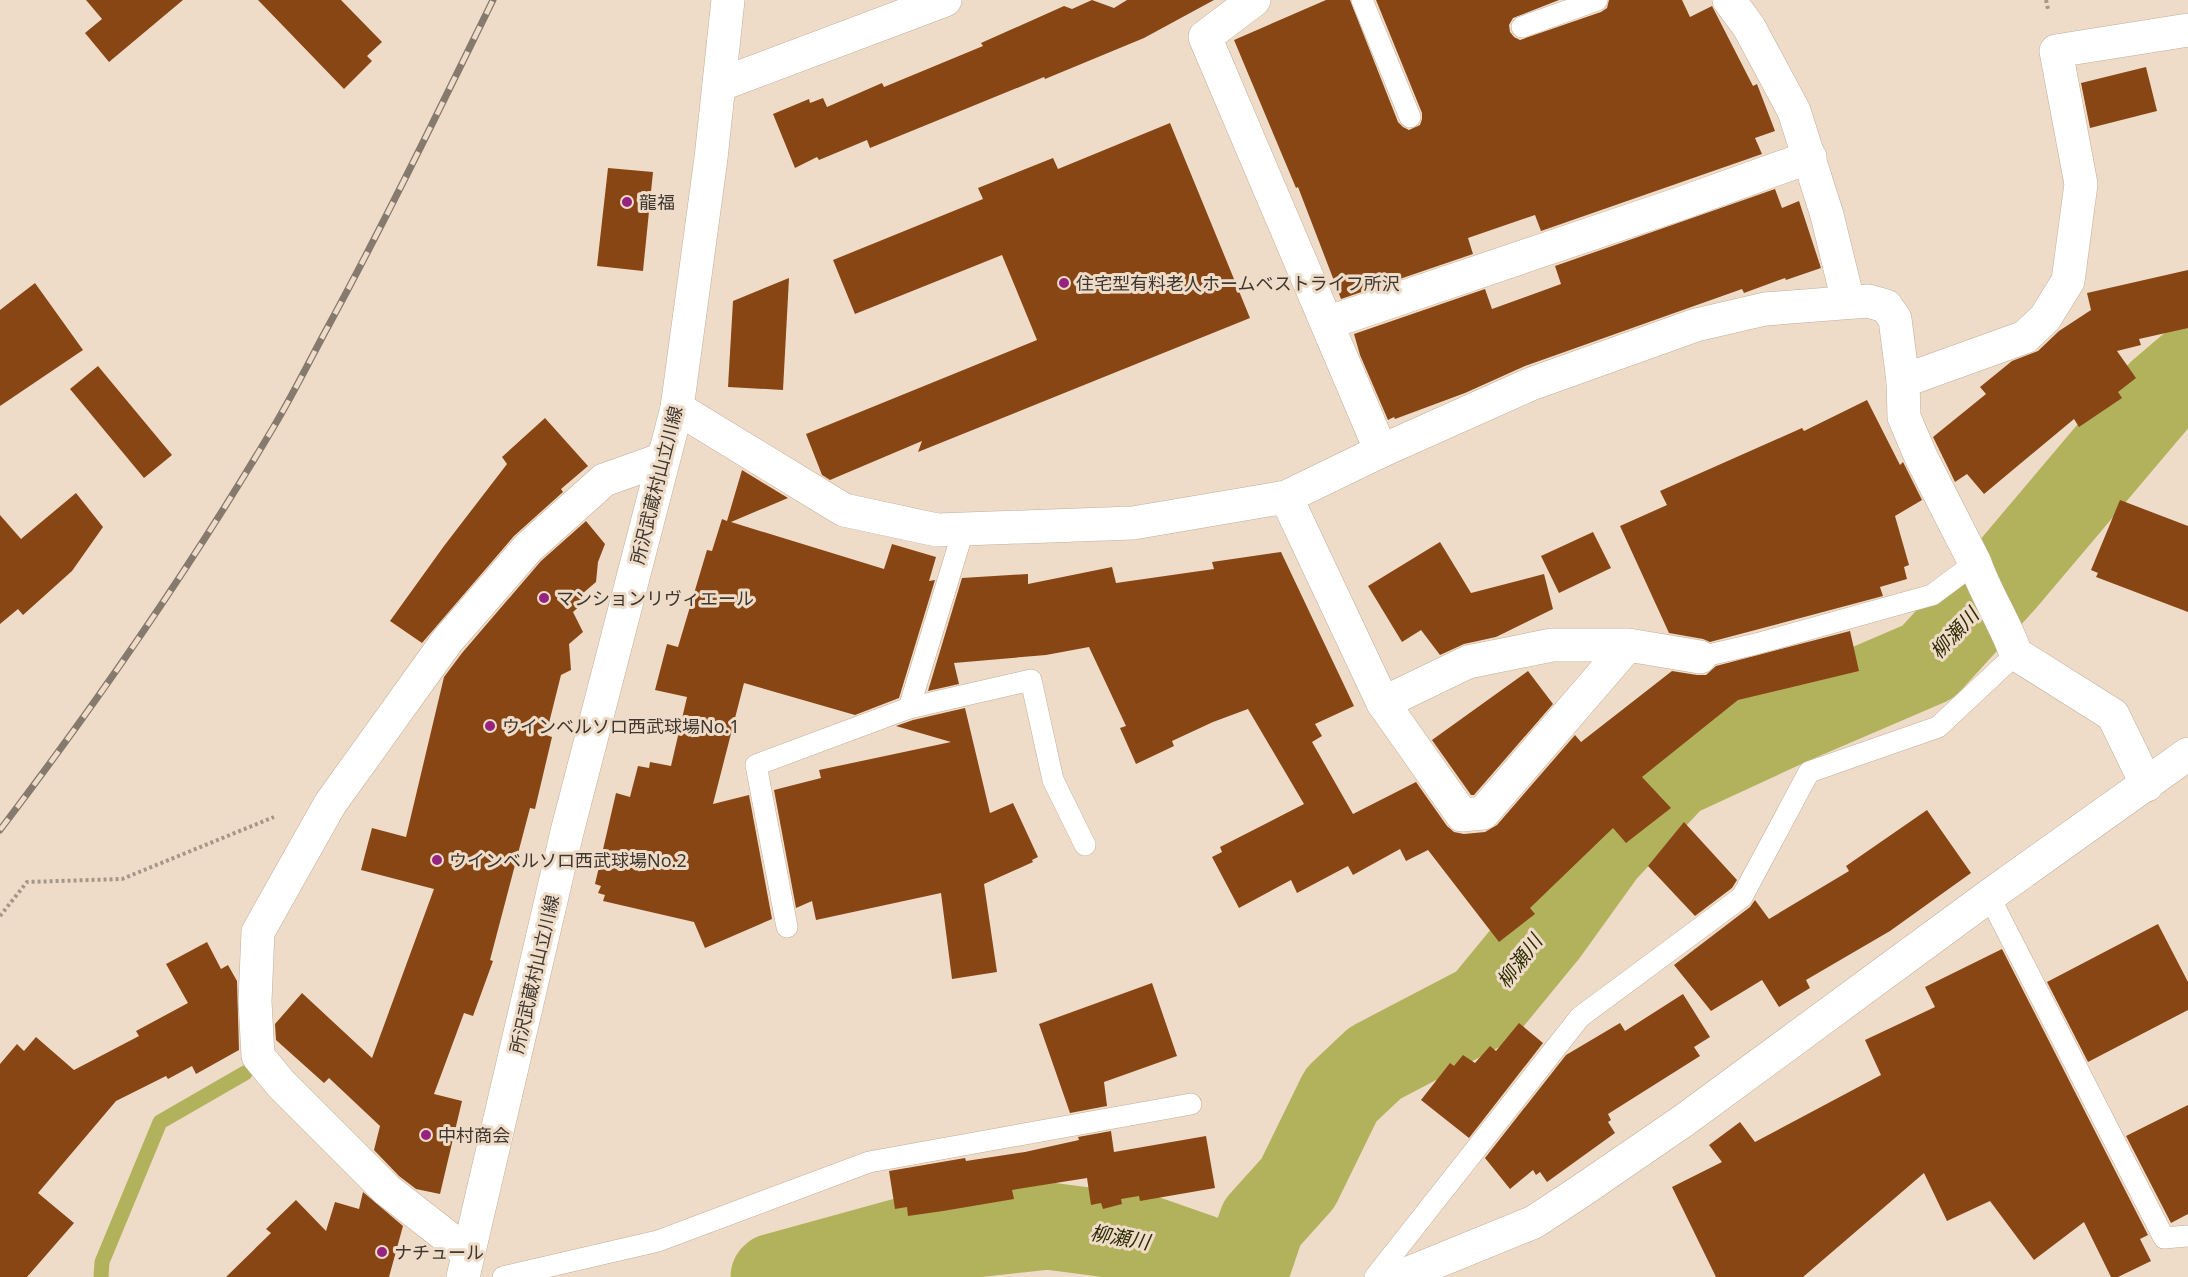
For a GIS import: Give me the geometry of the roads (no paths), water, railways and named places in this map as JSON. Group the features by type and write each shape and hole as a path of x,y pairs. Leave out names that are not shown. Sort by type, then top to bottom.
{"street":[{"name":"所沢武蔵村山立川線","path":"466,1265 567,832 677,408 728,0"},
{"path":"719,85 945,0"},
{"path":"1254,0 1205,37 1381,451"},
{"path":"1730,0 1749,27 1794,111 1827,214 1848,301"},
{"path":"1903,381 2025,337 2045,318 2068,281 2081,184 2056,51 2188,30"},
{"path":"1327,323 1682,203 1810,157"},
{"path":"677,408 844,510 937,530 1133,523 1287,497 1381,451 1530,384 1696,326 1765,309 1868,301 1886,306 1895,319 1903,381 1904,417 1921,457 2013,646 2113,715 2147,785"},
{"path":"466,1265 281,1084 258,1056 255,1001 258,932 330,804 447,641 528,548 604,480 663,459"},
{"path":"1287,497 1383,704 1462,815 1483,813 1628,645"},
{"path":"1383,704 1468,662 1552,645 1628,645 1700,657"},
{"path":"1399,1277 1534,1222 1572,1198 1683,1121 1989,896 2188,754"}],"lane":[{"path":"1362,0 1410,117"},
{"path":"1522,27 1597,0"},
{"path":"909,708 964,528"},
{"path":"1700,657 1755,644 1932,594 1978,571"},
{"path":"1375,1277 1580,1017 1742,897 1809,772 1938,726 2013,646"},
{"path":"787,927 756,765 909,708 1031,680 1053,780 1085,845"},
{"path":"1989,896 2164,1238 2188,1236"},
{"path":"503,1277 658,1240 869,1162 1191,1104"}],"waterway":[{"name":"柳瀬川","path":"774,1277 901,1242 1048,1226 1147,1239 1230,1268 1247,1267 1262,1223 1298,1183 1341,1095 1375,1063 1484,1006 1544,933 1603,851 1674,775 1793,720 1928,662 2003,580 2161,393 2188,370"},
{"path":"101,1277 102,1262 160,1122 245,1073"}],"railway":[{"path":"0,830 176,583 273,428 368,251 493,0"}],"place":[{"name":"龍福","path":"627,202"},
{"name":"住宅型有料老人ホームベストライフ所沢","path":"1064,283"},
{"name":"マンションリヴィエール","path":"544,598"},
{"name":"ウインベルソロ西武球場No.1","path":"490,726"},
{"name":"ウインベルソロ西武球場No.2","path":"437,860"},
{"name":"中村商会","path":"426,1135"},
{"name":"ナチュール","path":"382,1252"}]}
